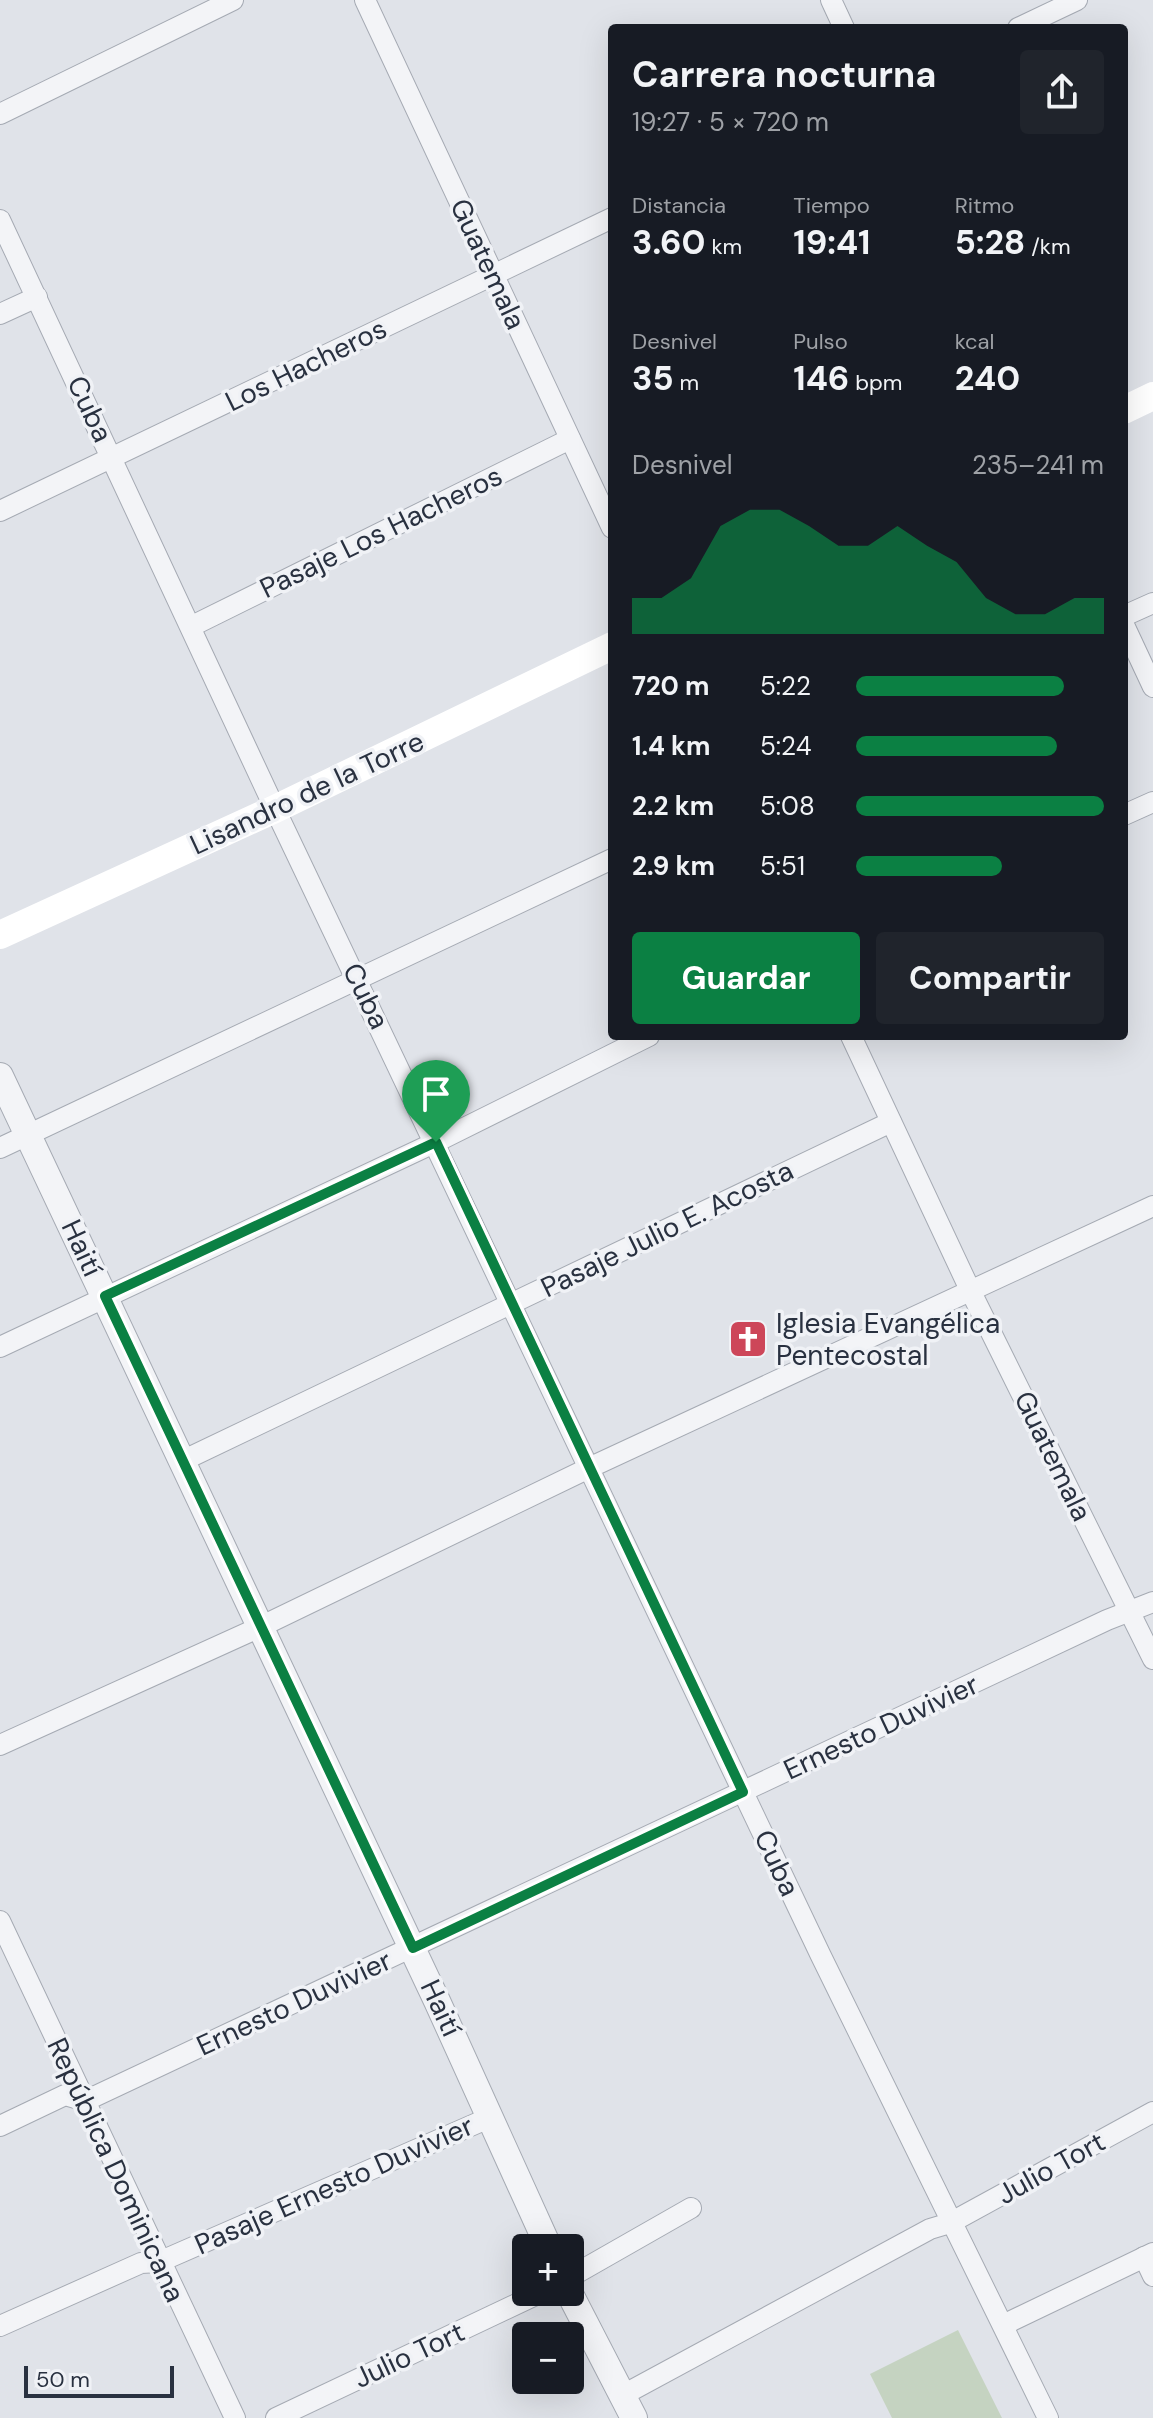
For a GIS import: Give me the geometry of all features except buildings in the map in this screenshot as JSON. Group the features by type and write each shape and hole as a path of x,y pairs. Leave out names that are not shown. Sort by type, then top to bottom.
{"main road":[{"path":"1128,408 1153,396"},
{"name":"Lisandro de la Torre","path":"0,935 275,809 608,648"}],"street":[{"path":"0,114 233,0"},
{"name":"Guatemala","path":"365,0 608,520"},
{"path":"831,0 842,24"},
{"path":"1026,24 1077,0"},
{"name":"Cuba","path":"0,220 275,809 591,1467 743,1792 950,2223 1048,2418"},
{"name":"Los Hacheros","path":"0,511 608,220"},
{"path":"0,314 37,297"},
{"name":"Pasaje Los Hacheros","path":"192,626 570,439"},
{"path":"1128,614 1153,603"},
{"path":"1128,634 1153,687"},
{"path":"1128,813 1153,802"},
{"path":"0,1148 608,861"},
{"path":"0,1347 436,1142 641,1040"},
{"name":"Guatemala","path":"853,1040 971,1292 1153,1659"},
{"name":"Haití","path":"0,1076 413,1948 543,2234"},
{"name":"Pasaje Julio E. Acosta","path":"182,1461 891,1122"},
{"path":"0,1745 260,1627 591,1467 1153,1206"},
{"name":"Ernesto Duvivier","path":"0,2126 65,2095 85,2101 1107,1620 1153,1602"},
{"name":"República Dominicana","path":"3,1933 235,2418"},
{"name":"Julio Tort","path":"628,2406 930,2229 950,2223 1153,2112"},
{"name":"Pasaje Ernesto Duvivier","path":"0,2326 141,2263 159,2262 491,2117"},
{"path":"584,2269 691,2208"},
{"path":"1003,2325 1150,2262"},
{"name":"Julio Tort","path":"276,2418 512,2306"},
{"path":"576,2306 628,2406"}],"green space":[{"path":"958,2330 1002,2418 892,2418 870,2374"}],"place":[{"name":"Iglesia Evangélica Pentecostal","path":"748,1339"}],"route":[{"path":"436,1142 743,1792 413,1948 105,1296 436,1142"}]}
